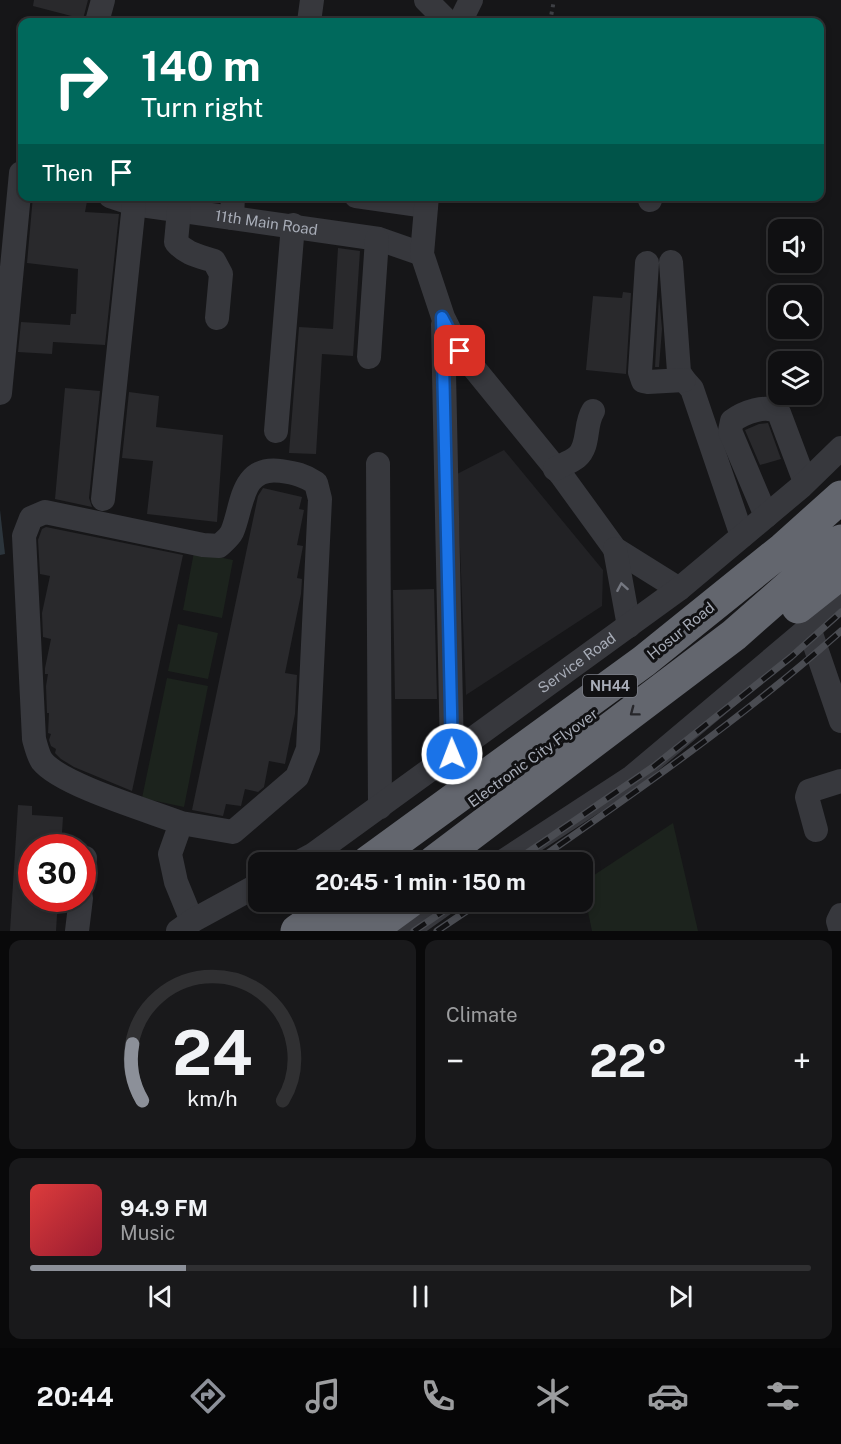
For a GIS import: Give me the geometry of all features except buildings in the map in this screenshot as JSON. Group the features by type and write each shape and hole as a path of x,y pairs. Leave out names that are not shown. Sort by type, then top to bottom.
{"highway":[{"name":"Hosur Road","path":"382,852 644,661 783,549 841,497"},
{"name":"Electronic City Flyover","path":"406,852 606,705 782,569 841,516"},
{"name":"Electronic City Flyover","path":"447,852 734,635 841,541"},
{"path":"477,852 642,732 841,573"},
{"path":"274,931 300,912"},
{"path":"297,931 324,912"},
{"path":"340,931 366,912"},
{"path":"369,931 395,912"}],"street":[{"path":"98,18 103,0"},
{"path":"310,18 312,0"},
{"path":"426,0 444,18"},
{"path":"462,18 471,0"},
{"path":"0,393 14,174"},
{"name":"11th Main Road","path":"125,201 179,210 232,207 293,225 377,239 422,254"},
{"path":"427,201 422,254 442,317 460,351 555,469 615,549 679,589"},
{"path":"103,499 134,204"},
{"path":"179,210 176,242 189,253 214,261 221,274 217,318"},
{"path":"276,431 293,225"},
{"path":"369,357 377,239"},
{"path":"684,380 648,382 641,378 640,372 659,262 679,372 692,389 742,536"},
{"path":"442,317 452,754"},
{"path":"766,516 730,431 732,421 764,409 774,409 779,413 805,482"},
{"path":"555,469 578,456 584,447 588,418 593,411"},
{"name":"Service Road","path":"317,852 679,589 766,516 841,448"},
{"path":"378,464 380,807"},
{"path":"271,469 304,474 316,483 320,499 308,749 297,777 233,832 182,823 95,792 57,774 42,760 34,739 24,536 31,518 45,512 203,545 219,546 231,534 244,489 257,475 271,469"},
{"path":"615,549 629,626"},
{"path":"517,852 632,777 841,601"},
{"path":"809,628 841,721"},
{"path":"816,830 807,797 809,791 841,781"},
{"path":"182,823 170,854 185,926 248,891"},
{"path":"77,931 79,912"},
{"path":"406,931 433,912"},
{"path":"841,915 838,921 841,931"}],"path":[{"path":"551,18 554,0"}],"shaded area":[{"path":"504,450 603,570 602,606 466,695 457,474"},
{"path":"0,510 5,554 0,555"},
{"path":"194,552 233,560 222,618 183,610"},
{"path":"178,624 218,633 208,679 168,671"},
{"path":"167,678 208,686 184,807 142,798"},
{"path":"673,823 698,931 592,931 588,912 593,912 593,876"}],"railway":[{"path":"529,852 653,767 791,657 841,612"},
{"path":"549,852 730,722 841,631"},
{"path":"414,931 442,912"},
{"path":"437,931 465,912"}],"route":[{"path":"452,754 442,317 460,351"}]}
